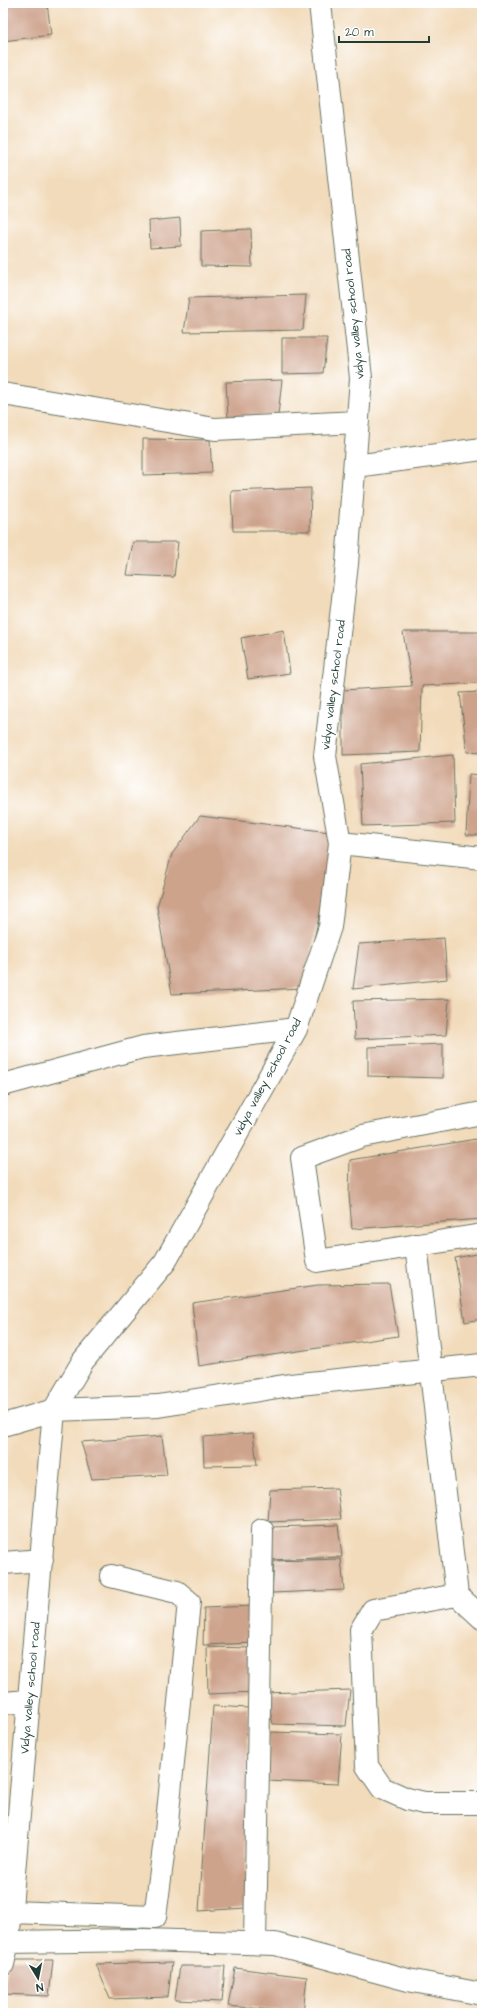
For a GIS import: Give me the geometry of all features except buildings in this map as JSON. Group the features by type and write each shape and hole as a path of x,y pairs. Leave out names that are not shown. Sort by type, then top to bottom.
{"street":[{"name":"vidya valley school road","path":"54,1410 83,1361 165,1262 296,1029 330,927 340,843 325,756 347,564 361,378 320,3"},
{"path":"3,394 216,430 358,422"},
{"path":"354,466 482,449"},
{"path":"340,843 482,858"},
{"path":"3,1085 143,1047 296,1029"},
{"path":"482,1113 362,1136 302,1158 317,1261 482,1235"},
{"path":"416,1245 457,1595 482,1618"},
{"path":"3,1424 54,1410 158,1406 290,1385 482,1365"},
{"name":"Vidya valley school road","path":"3,1964 8,1942 54,1410"},
{"path":"255,1943 262,1530"},
{"path":"3,1563 42,1560"},
{"path":"10,1912 155,1917 166,1832 188,1602 177,1592 111,1576"},
{"path":"457,1595 373,1610 361,1630 367,1766 382,1788 407,1799 424,1803 482,1803"},
{"path":"3,1703 29,1700"},
{"path":"8,1942 144,1940 275,1944 408,1980 482,1994"}]}
